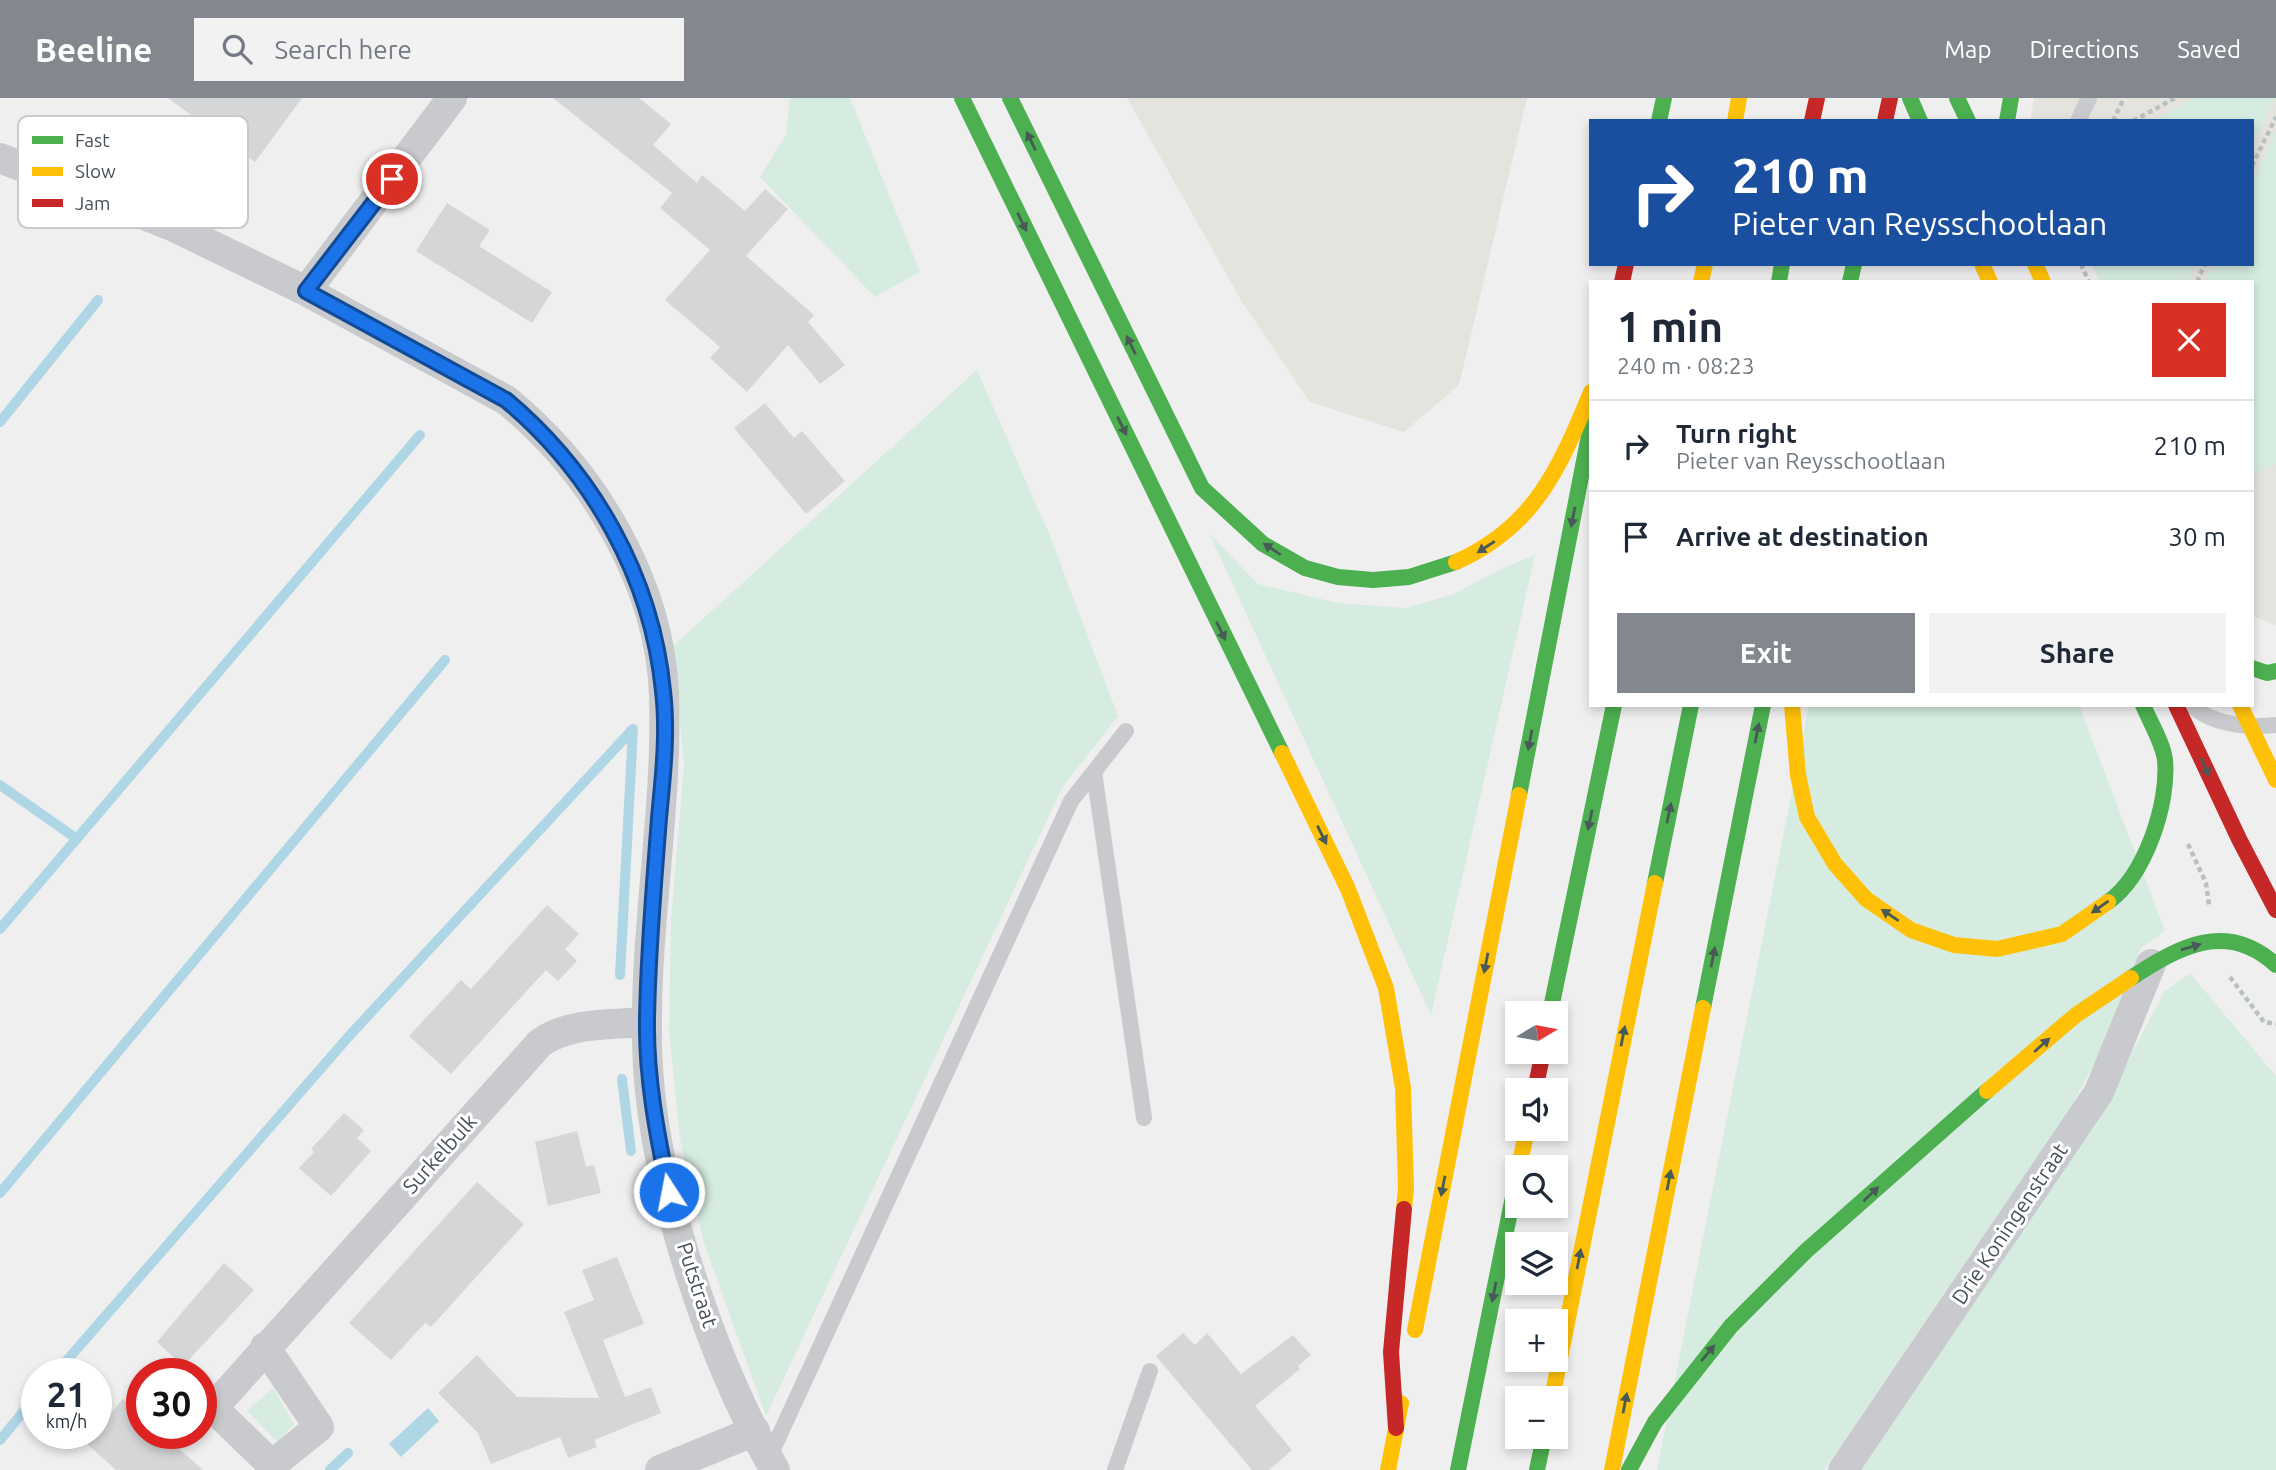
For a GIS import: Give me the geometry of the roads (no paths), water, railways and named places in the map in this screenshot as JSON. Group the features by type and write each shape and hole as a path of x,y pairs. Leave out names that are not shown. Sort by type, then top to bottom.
{"main road":[{"path":"962,98 1348,889 1387,988 1404,1088 1406,1188 1391,1352 1396,1428"},
{"path":"1010,98 1202,488 1240,525 1275,552 1309,568 1345,578 1384,580 1424,575 1467,559 1506,534 1531,508 1559,463 1589,396"},
{"path":"1659,119 1664,98"},
{"path":"1735,119 1740,98"},
{"path":"1885,119 1890,98"},
{"path":"1910,98 1919,119"},
{"path":"1957,98 1967,119"},
{"path":"2007,119 2011,98"},
{"path":"971,151 993,160"},
{"path":"1388,1470 1589,435"},
{"path":"2254,669 2267,673 2276,671"},
{"path":"1552,1001 1614,707"},
{"path":"1554,1386 1691,707"},
{"path":"1612,1470 1763,707"},
{"path":"1792,707 1798,775 1807,817 1835,864 1866,899 1912,930 1954,945 1997,949 2062,934 2116,896 2145,857 2164,792 2165,758 2144,707"},
{"path":"2177,707 2239,839 2276,910"},
{"path":"2242,707 2276,780"},
{"path":"1629,1470 1655,1422 1731,1326 1806,1251 1918,1149 2076,1014 2175,951 2215,942 2243,942 2258,948 2276,965"},
{"path":"1458,1470 1509,1218"},
{"path":"1537,1470 1541,1449"}],"street":[{"path":"306,291 452,98"},
{"name":"Putstraat","path":"0,158 18,165"},
{"name":"Putstraat","path":"176,228 306,291 506,400 534,424 585,483 609,520 646,604 658,648 664,693 663,766 649,953 647,1022 648,1070 656,1127 669,1192 706,1315 728,1374 772,1464"},
{"name":"Drie Koningenstraat","path":"1843,1470 2099,1092 2141,971"},
{"name":"Surkelbulk","path":"265,1347 540,1044 552,1034 568,1030 647,1022"},
{"path":"660,1470 755,1431"}],"lane":[{"path":"2079,119 2089,98"},
{"path":"2193,707 2200,714 2251,728 2276,726"},
{"path":"772,1464 1071,801 1126,731"},
{"path":"1094,772 1144,1118"},
{"path":"1115,1470 1150,1371"}],"water":[{"path":"428,1408 439,1421 401,1457 389,1444"}],"waterway":[{"path":"0,422 98,300"},
{"path":"0,929 420,435"},
{"path":"0,1193 445,660"},
{"path":"69,1358 350,1035 633,729 620,975"},
{"path":"0,785 77,839"},
{"path":"622,1079 631,1151"},
{"path":"0,1440 21,1414"},
{"path":"330,1470 348,1453"}]}
